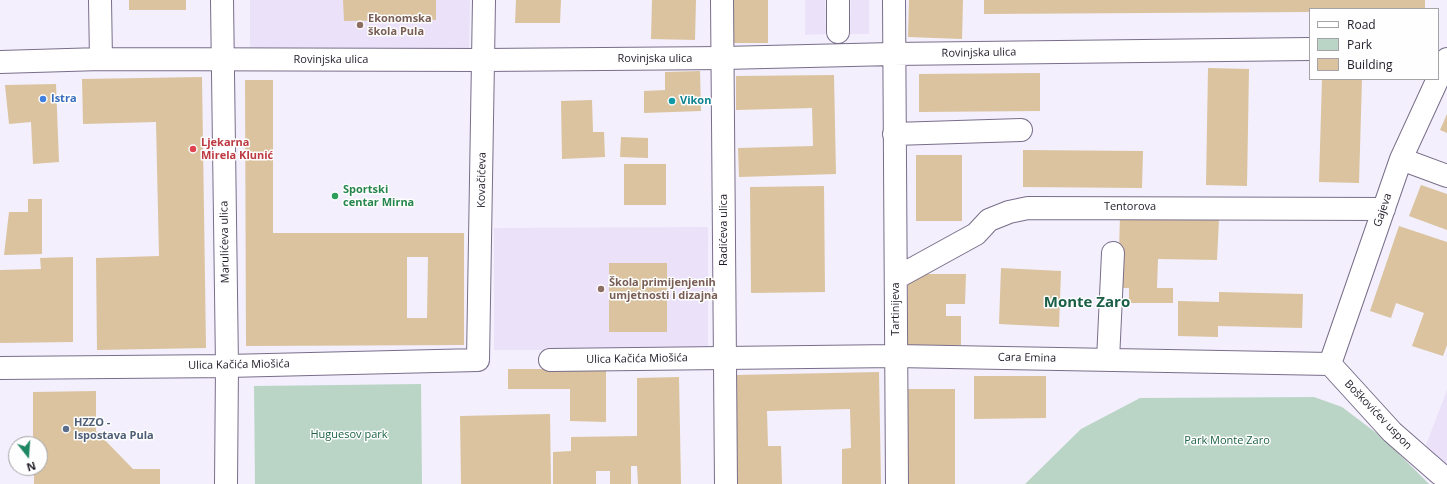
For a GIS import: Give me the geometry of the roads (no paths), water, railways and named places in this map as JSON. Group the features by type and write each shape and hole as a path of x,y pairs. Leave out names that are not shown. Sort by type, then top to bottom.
{"street":[{"path":"100,0 101,59"},
{"name":"Marulićeva ulica","path":"222,0 227,366 226,484"},
{"name":"Kovačićeva","path":"478,360 484,0"},
{"name":"Radićeva ulica","path":"722,0 726,484"},
{"path":"838,0 838,32"},
{"name":"Tartinijeva","path":"894,0 893,54 897,484"},
{"name":"Rovinjska ulica","path":"0,62 101,59 484,60 722,58 893,54 1309,49"},
{"name":"Gajeva","path":"1439,72 1444,61"},
{"name":"Gajeva","path":"1330,364 1401,159 1436,80"},
{"path":"894,134 1020,130"},
{"path":"1401,159 1447,176"},
{"name":"Tentorova","path":"896,278 976,234 989,220 1009,212 1028,208 1384,208"},
{"path":"1108,360 1113,253"},
{"name":"Cara Emina","path":"725,358 896,356 1330,364"},
{"name":"Ulica Kačića Miošića","path":"550,360 725,358"},
{"name":"Ulica Kačića Miošića","path":"0,368 227,366 478,360"},
{"name":"Boškovićev uspon","path":"1330,364 1392,432 1447,478"}],"place":[{"name":"Ekonomska škola Pula","path":"360,25"},
{"name":"Istra","path":"43,99"},
{"name":"Vikon","path":"672,101"},
{"name":"Ljekarna Mirela Klunić","path":"193,149"},
{"name":"Sportski centar Mirna","path":"335,196"},
{"name":"Škola primijenjenih umjetnosti i dizajna","path":"601,289"},
{"name":"HZZO - Ispostava Pula","path":"66,429"}],"district":[{"name":"Monte Zaro","path":"1087,303"}],"park label":[{"name":"Huguesov park","path":"349,435"},
{"name":"Park Monte Zaro","path":"1227,441"}]}
